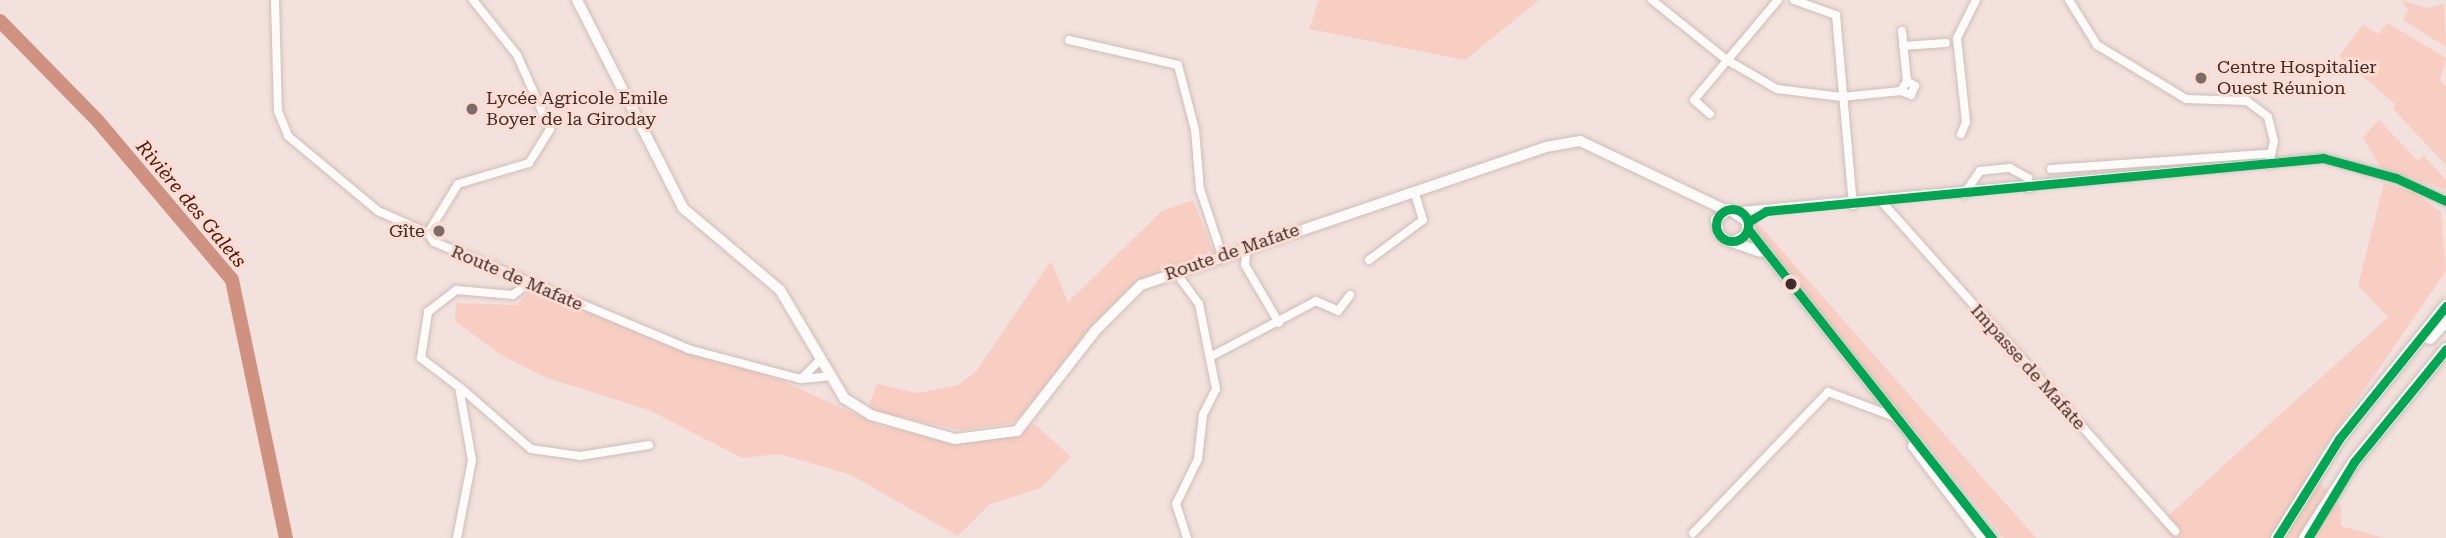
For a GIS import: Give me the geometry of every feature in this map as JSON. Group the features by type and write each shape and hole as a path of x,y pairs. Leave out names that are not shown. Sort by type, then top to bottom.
{"highway":[{"path":"2277,538 2339,439 2446,306"},
{"path":"2409,350 2446,312"},
{"path":"2285,538 2356,429 2446,320"},
{"path":"2306,538 2313,524 2446,349"}],"main road":[{"name":"Route de Mafate","path":"577,0 682,208 780,290 827,377 853,405 897,424 955,439 1006,437 1031,416 1124,299 1174,270 1414,191 1580,141 1660,176 1700,202 1725,210"},
{"name":"Route de Mafate","path":"1700,202 1716,225"},
{"path":"1761,253 1722,237 1716,225 1725,210 1741,211 1761,253 1992,538"},
{"path":"1735,241 1748,226"},
{"path":"1897,420 1983,538"}],"street":[{"name":"Route de Mafate","path":"275,0 278,111 288,136 370,205 428,233 434,242 688,349 801,379 827,377"},
{"path":"428,233 458,184 529,163 550,129 517,55 473,0"},
{"path":"1652,0 1727,60 1777,89 1842,97 1901,90 1907,81 1902,31"},
{"path":"1710,114 1694,100 1778,0"},
{"path":"1794,0 1834,10 1853,205"},
{"path":"1961,134 1966,122 1957,38 1976,0"},
{"path":"2069,0 2097,44 2186,99 2247,101 2268,117 2274,141 2268,159"},
{"path":"1069,40 1171,58 1178,65 1195,130 1200,190 1222,255"},
{"path":"1903,46 1946,43"},
{"path":"1741,211 1853,205 2029,188 2268,159 2337,159 2446,201"},
{"path":"2051,169 2213,164"},
{"path":"1964,194 1980,171 2010,168 2028,178 2029,188"},
{"path":"1369,260 1423,220 1414,191"},
{"name":"Impasse de Mafate","path":"1882,202 2175,531"},
{"path":"1748,226 1766,211"},
{"path":"1247,246 1245,265 1279,323"},
{"path":"1174,270 1199,304 1216,391 1203,415 1198,459 1176,504 1187,538"},
{"path":"530,282 513,295 456,290 431,307 421,358 460,387 520,441 544,453 580,456 649,445"},
{"path":"1210,357 1279,323 1316,301 1338,311 1350,295"},
{"path":"801,379 818,362"},
{"path":"457,538 472,460 460,387"},
{"path":"1693,533 1819,397 1834,392 1897,420"}],"shaded area":[{"path":"1319,0 1539,0 1465,60 1309,29"},
{"path":"2401,0 2426,8 2444,4 2446,47 2403,20 2408,10"},
{"path":"2388,23 2446,58 2440,80 2446,87 2446,165 2393,109 2396,105 2339,56 2363,25 2378,34"},
{"path":"2379,120 2418,161 2424,156 2446,180 2446,190 2381,168 2363,137"},
{"path":"2384,183 2415,193 2441,212 2446,271 2309,470 2341,506 2341,526 2384,538 2172,538 2160,523 2388,317 2358,286"},
{"path":"1193,200 1213,250 1137,285 1031,411 1009,424 961,430 867,410 877,384 917,393 959,385 977,370 1051,261 1068,302 1162,211"},
{"path":"1753,218 2036,538 2004,538 1760,242"},
{"path":"533,287 677,349 765,373 884,427 940,436 1009,434 1035,424 1071,457 1041,488 990,504 958,536 851,475 779,454 742,458 649,410 547,378 501,355 455,321 456,303 517,305"}],"waterway":[{"name":"Rivière des Galets","path":"0,21 97,120 232,280 286,538"}],"transit line":[{"path":"1748,222 1766,211 2323,158 2396,178 2446,201"},
{"path":"1732,209 1744,213 1748,225 1744,237 1732,241 1720,237 1716,225 1720,213 1732,209"},
{"path":"1748,229 1992,538"},
{"path":"2277,538 2339,439 2446,306"},
{"path":"2308,538 2354,462 2446,349"}],"place":[{"name":"Centre Hospitalier Ouest Réunion","path":"2201,78"},
{"name":"Lycée Agricole Emile Boyer de la Giroday","path":"472,109"},
{"name":"Gîte","path":"439,231"}]}
